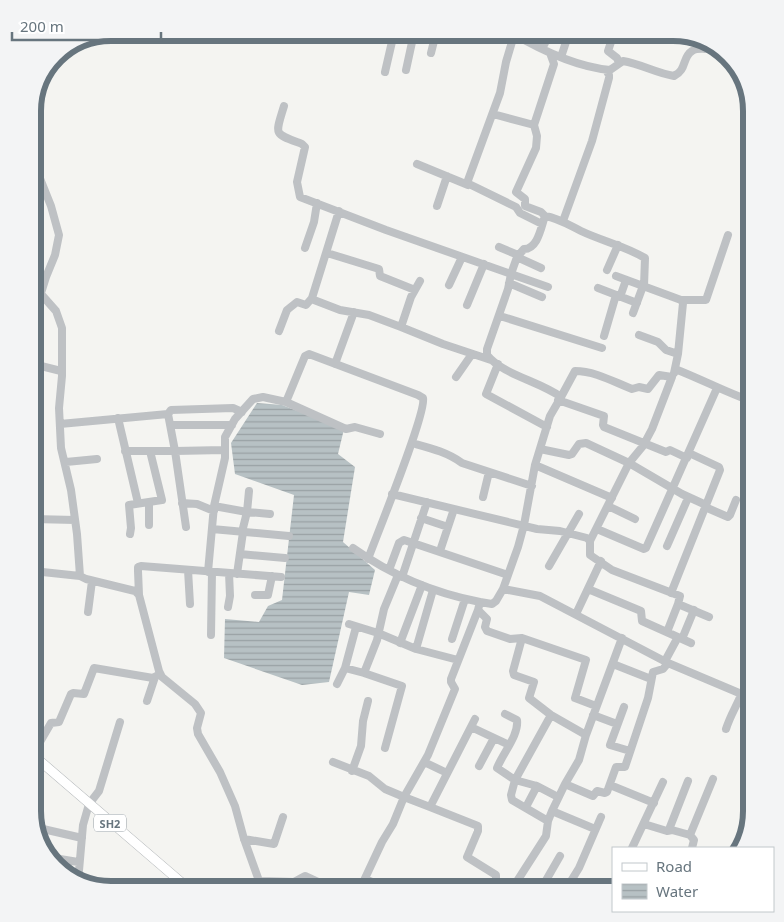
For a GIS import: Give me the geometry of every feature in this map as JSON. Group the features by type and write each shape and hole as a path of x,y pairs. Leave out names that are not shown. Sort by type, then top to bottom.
{"main road":[{"name":"SH2","path":"41,762 178,881"}],"street":[{"path":"385,72 392,41"},
{"path":"406,70 412,41"},
{"path":"431,53 434,41"},
{"path":"468,185 467,182 500,93 510,41"},
{"path":"526,41 561,57 606,70 610,70 623,61 674,76 682,71 688,54 696,49 705,50"},
{"path":"542,49 546,41"},
{"path":"561,57 566,41"},
{"path":"611,41 608,51 616,57 619,63"},
{"path":"494,362 487,355 487,349 500,316 511,274 518,256 524,249 529,249 534,245 544,220 541,212 525,206 525,199 516,192 536,148 537,136 534,126 554,64 550,53"},
{"path":"562,221 579,180 594,133 609,78 606,70"},
{"path":"284,106 277,128 278,132 281,136 304,146 305,150 297,182 299,195 374,226 548,287"},
{"path":"493,114 534,126"},
{"path":"417,164 516,207 518,212 544,220 562,221 645,258 643,286 633,313"},
{"path":"437,206 447,176"},
{"path":"41,181 59,234 55,255 41,293 59,316 62,328 60,424 62,448 75,520 80,576"},
{"path":"305,248 315,220 317,203"},
{"path":"280,331 288,309 297,302 306,305 312,298 339,211"},
{"path":"616,276 681,300 706,300 728,235"},
{"path":"607,270 618,245"},
{"path":"499,248 541,268"},
{"path":"327,253 379,269 380,276 415,290"},
{"path":"449,285 462,257"},
{"path":"467,305 484,264"},
{"path":"604,336 618,296 626,280"},
{"path":"401,327 408,306 420,281"},
{"path":"509,284 542,297"},
{"path":"598,288 636,304"},
{"path":"312,298 340,310 369,315 494,362 542,386 559,399 604,416 604,427 666,452 671,451 719,467 720,470 671,593"},
{"path":"667,632 680,596 612,570 601,560 589,553 590,542 629,463 645,443 675,369 684,304 681,300"},
{"path":"335,364 354,312"},
{"path":"500,316 602,348"},
{"path":"639,335 658,342 666,350 678,354"},
{"path":"286,402 305,356 309,354 423,398 424,406 412,443 368,559"},
{"path":"456,377 472,354"},
{"path":"494,362 486,394 547,427"},
{"path":"41,366 62,371"},
{"path":"675,369 743,398"},
{"path":"596,706 574,698 586,660 522,638 510,639 487,631 485,628 487,619 492,604 503,589 524,526 535,465 550,416 576,371 593,374 632,390 639,387 648,389 659,375 672,377"},
{"path":"597,528 645,549 717,388"},
{"path":"211,635 210,572 212,528 214,508 225,458 225,437 249,403 257,398 286,402 346,428 356,427 380,434"},
{"path":"60,424 168,414 171,410 236,408 242,412"},
{"path":"168,414 186,527"},
{"path":"118,418 124,451 138,503"},
{"path":"171,425 232,425"},
{"path":"412,443 430,447 454,456 462,463 532,486"},
{"path":"540,449 569,455 572,454 579,444 583,443 629,463 688,498 728,517 736,500"},
{"path":"124,451 224,450"},
{"path":"130,534 132,528 129,505 162,500 150,451"},
{"path":"66,462 97,459"},
{"path":"535,465 612,498"},
{"path":"483,497 489,472"},
{"path":"228,607 233,574 240,554 249,491"},
{"path":"392,494 537,530 560,531 587,538 590,542"},
{"path":"667,546 688,498"},
{"path":"149,502 149,525"},
{"path":"182,502 214,508 270,514"},
{"path":"364,673 377,640 384,609 414,542 427,502"},
{"path":"608,506 635,520"},
{"path":"440,551 454,509"},
{"path":"549,566 579,514"},
{"path":"421,518 448,527"},
{"path":"41,519 75,520"},
{"path":"212,528 288,536"},
{"path":"389,570 401,540 414,542 508,575"},
{"path":"353,548 368,559 400,576 433,590 465,599 479,606 487,619"},
{"path":"240,554 285,558"},
{"path":"576,614 601,560"},
{"path":"147,701 157,676 139,595 138,567 281,577"},
{"path":"188,570 190,604"},
{"path":"41,572 80,576 92,581 135,591 139,595"},
{"path":"255,595 268,595 272,576"},
{"path":"88,612 92,581"},
{"path":"400,643 422,585"},
{"path":"503,589 540,596 667,662 741,695 730,716 726,729"},
{"path":"588,589 640,611 641,620 692,643"},
{"path":"416,649 433,590"},
{"path":"452,639 465,599"},
{"path":"479,606 492,604"},
{"path":"678,604 709,617"},
{"path":"369,881 365,879 382,842 393,824 404,797 424,762 455,688 450,681 479,606"},
{"path":"565,784 593,796 597,791 606,793 616,767 625,767 649,693 653,672 663,669 694,610"},
{"path":"337,684 344,668 353,625 416,649 458,660"},
{"path":"522,638 513,666 514,674 534,682 529,698 551,715 586,735"},
{"path":"518,881 546,836 548,821 558,797 579,760 596,706 622,638"},
{"path":"613,664 651,679"},
{"path":"41,739 51,723 59,722 72,693 84,694 94,668 157,676 200,710 198,734 220,772 235,806 244,839 260,881"},
{"path":"344,668 402,686 385,748"},
{"path":"352,771 361,746 363,721 368,701"},
{"path":"624,707 610,746 630,751"},
{"path":"505,714 518,721 514,735 497,768 515,780 537,786 558,797"},
{"path":"548,821 511,797 515,780 551,715"},
{"path":"593,715 617,724"},
{"path":"78,873 78,862 89,804 99,791 120,722"},
{"path":"430,807 473,723 494,738 509,745"},
{"path":"478,766 494,738"},
{"path":"333,762 352,771 369,776 385,789 478,826 478,831 467,857 496,875 495,881"},
{"path":"424,762 447,772"},
{"path":"690,835 713,778"},
{"path":"672,830 670,825 688,780"},
{"path":"632,847 662,782"},
{"path":"610,785 654,803"},
{"path":"526,808 537,786"},
{"path":"552,811 595,829"},
{"path":"244,839 274,844 283,817"},
{"path":"571,881 579,868 600,817"},
{"path":"644,824 690,835 694,840 692,847"},
{"path":"44,829 82,838"},
{"path":"546,881 560,856"},
{"path":"61,859 78,862"},
{"path":"295,881 304,876 314,881"}],"water":[{"path":"257,403 282,405 344,429 338,454 355,467 343,542 375,570 369,595 349,592 329,682 302,685 224,658 225,619 259,622 268,606 282,600 294,495 235,474 231,443"}]}
